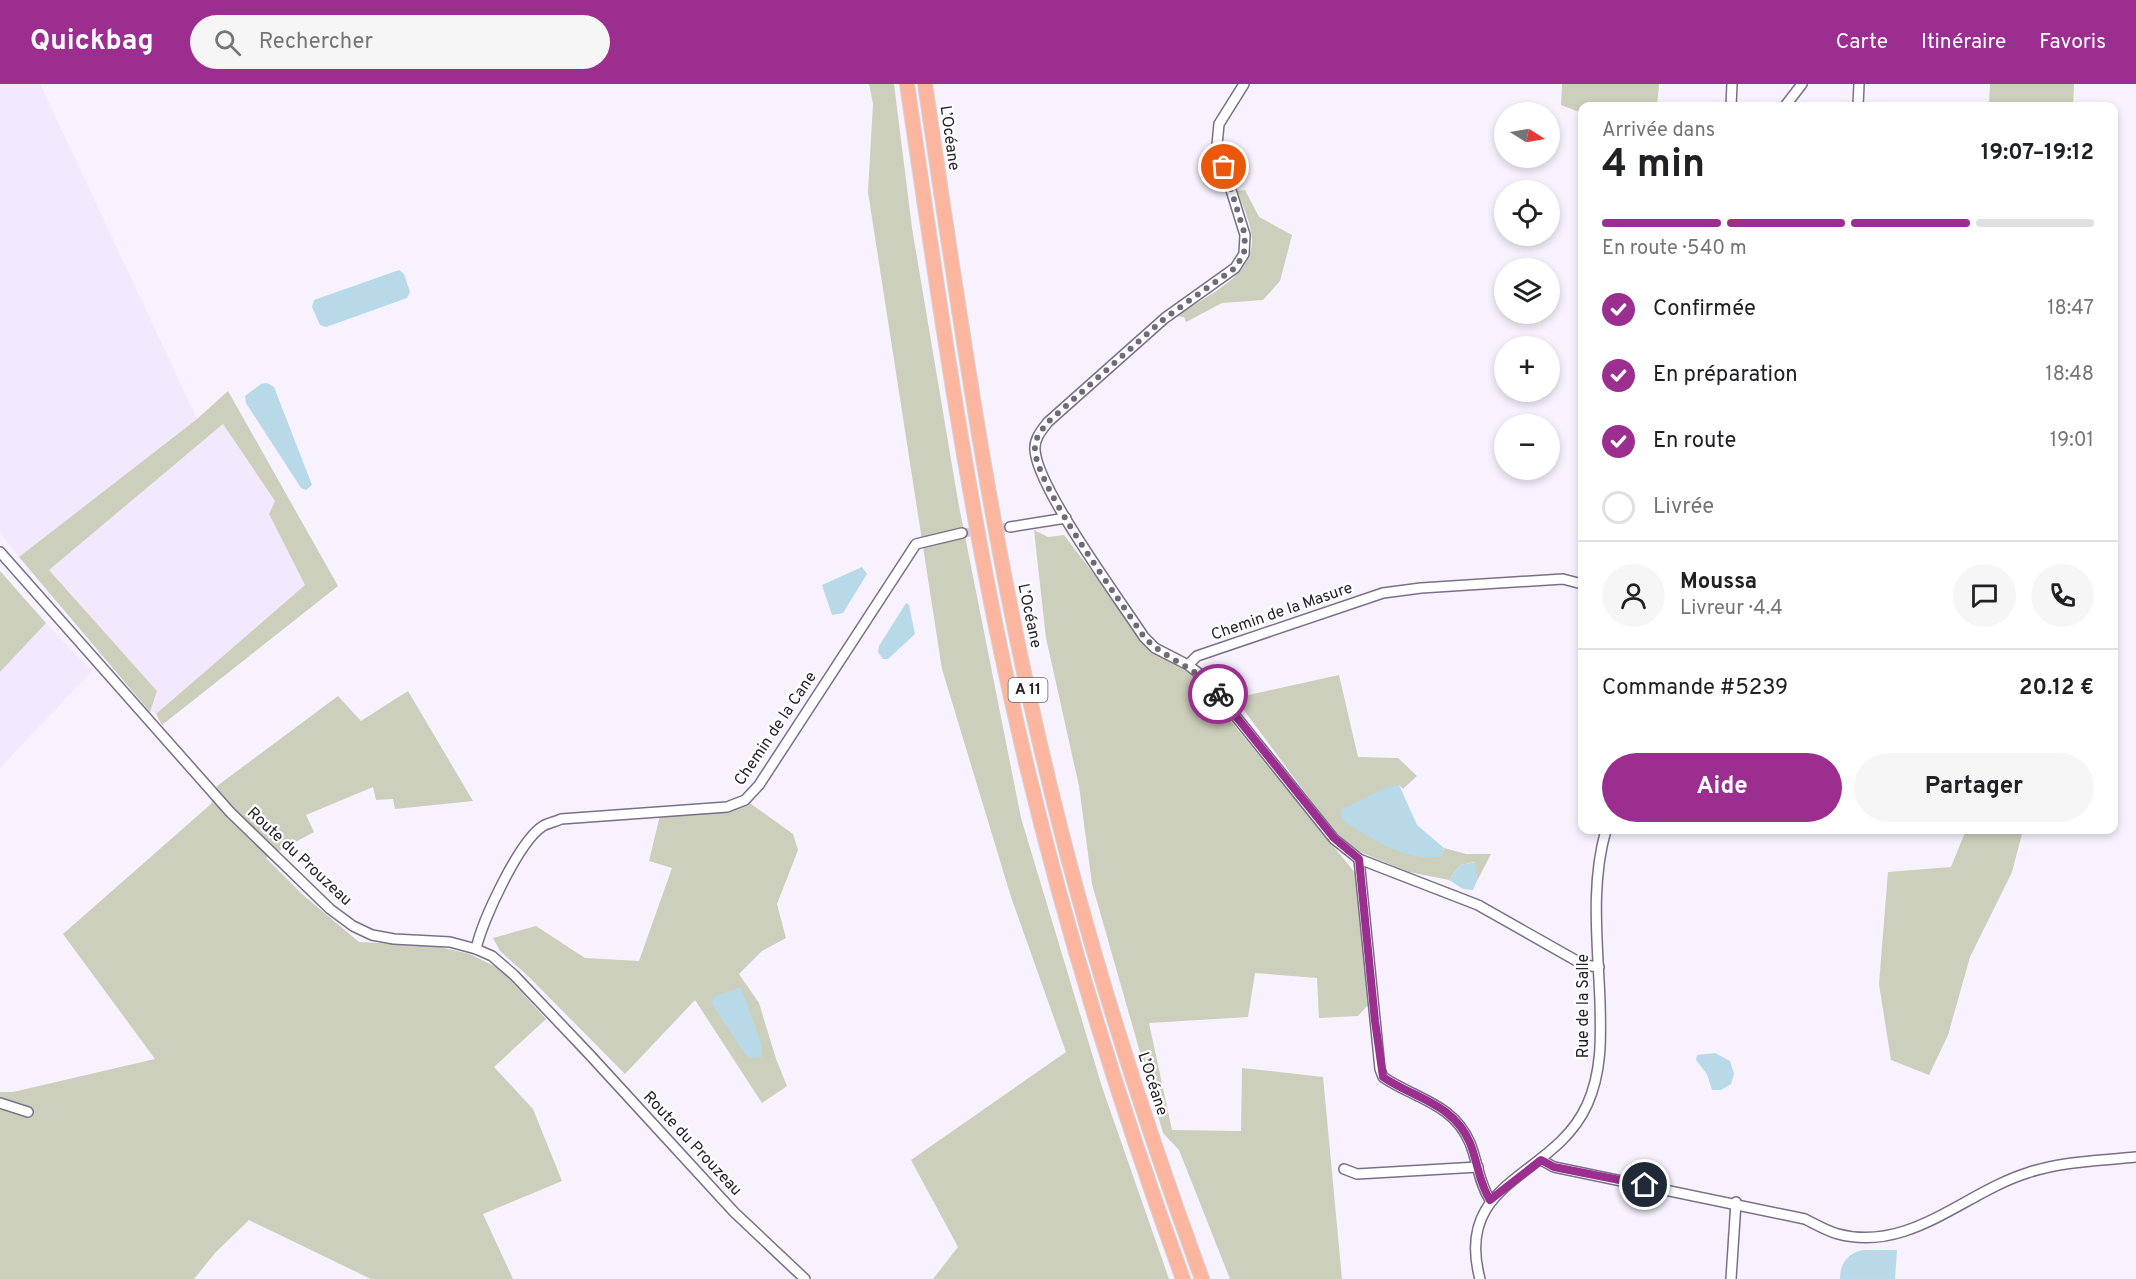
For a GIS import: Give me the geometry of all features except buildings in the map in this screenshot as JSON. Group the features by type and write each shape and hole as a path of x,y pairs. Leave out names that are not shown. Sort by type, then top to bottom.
{"highway":[{"name":"L’Océane","path":"907,84 967,472 993,611 1022,745 1090,1001 1124,1110 1183,1279"},
{"name":"L’Océane","path":"925,84 983,460 1007,593 1041,749 1106,994 1144,1114 1202,1279"}],"street":[{"path":"1244,84 1219,124 1216,145 1245,235 1244,254 1235,268 1165,318 1048,422 1038,435 1034,448 1036,464 1066,518 1144,637 1155,648 1188,665 1205,678 1334,838 1359,859 1478,905 1584,965 1599,967"},
{"path":"1731,102 1732,84"},
{"path":"1788,102 1802,84"},
{"path":"1858,102 1859,84"},
{"path":"1010,526 1066,518"},
{"name":"Chemin de la Cane","path":"476,949 492,900 531,838 542,826 561,819 727,807 745,800 759,784 916,544 962,533"},
{"name":"Route du Prouzeau","path":"0,552 230,812 330,909 353,926 372,935 394,939 450,942 492,956 514,975 734,1212 805,1279"},
{"name":"Chemin de la Masure","path":"1188,665 1197,656 1383,593 1421,588 1563,579 1578,583"},
{"name":"Rue de la Salle","path":"1480,1279 1475,1245 1479,1219 1490,1200 1541,1160 1577,1123 1595,1084 1601,1041 1596,877 1605,834"},
{"path":"1359,859 1380,1069 1383,1077 1431,1100 1448,1113 1469,1142 1483,1190 1490,1200"},
{"path":"0,1103 28,1112"},
{"path":"1541,1160 1554,1167 1736,1202 1805,1219 1837,1234 1863,1238 1886,1237 1909,1231 2025,1173 2061,1164 2136,1157"},
{"path":"1344,1169 1357,1174 1478,1167"},
{"path":"1731,1279 1736,1202"}],"shaded area":[{"path":"0,84 40,84 197,419 19,557 0,533"},
{"path":"223,424 275,501 269,514 305,585 156,714 150,712 157,691 49,570"},
{"path":"46,623 92,671 0,768 0,672"}],"green space":[{"path":"869,84 894,84 912,228 958,501 1021,818 1102,1087 1169,1279 933,1279 958,1247 911,1160 1066,1052 1011,897 942,669 868,192 873,104"},
{"path":"1562,84 1659,84 1657,102 1578,102 1578,111 1561,105"},
{"path":"1990,84 2074,84 2073,102 1989,102"},
{"path":"1245,190 1259,217 1292,235 1280,281 1263,300 1222,303 1186,322 1184,317 1176,316 1236,276 1250,253 1252,240 1250,227 1237,191"},
{"path":"228,391 338,586 162,725 156,714 305,585 269,514 275,501 223,424 49,570 157,691 150,712 19,557 197,419"},
{"path":"1034,530 1048,537 1064,535 1154,653 1194,676 1356,874 1369,1004 1358,1016 1319,1018 1317,978 1255,973 1248,1017 1149,1023 1172,1130 1241,1131 1242,1068 1323,1077 1342,1279 1230,1279 1179,1150 1163,1133 1092,884 1079,786 1046,638"},
{"path":"0,571 46,623 0,672"},
{"path":"1339,675 1358,757 1398,758 1417,776 1403,789 1399,785 1341,810 1442,856 1444,848 1466,854 1491,854 1477,881 1475,862 1460,865 1449,880 1409,872 1355,850 1332,829 1235,698"},
{"path":"408,691 473,801 395,809 393,799 376,800 373,787 306,815 314,832 266,858 303,895 359,942 435,946 470,954 500,969 546,1019 494,1067 533,1109 562,1181 483,1214 513,1279 371,1279 249,1220 215,1253 194,1279 0,1279 0,1092 13,1092 155,1059 63,934 211,804 217,786 338,696 361,721"},
{"path":"721,803 751,804 793,834 798,850 777,904 786,938 762,951 739,974 759,1003 787,1086 762,1103 695,1000 625,1074 528,976 500,951 493,938 536,926 585,958 639,961 672,868 649,861 662,807"},
{"path":"1964,834 2022,834 2012,872 1970,957 1948,1035 1929,1075 1891,1060 1879,984 1888,872 1951,867"}],"water":[{"path":"399,270 404,274 410,292 407,298 326,327 320,325 312,307 314,300"},
{"path":"267,383 274,387 312,485 306,490 301,488 246,403 245,396 261,384"},
{"path":"862,567 867,574 843,613 832,615 822,585"},
{"path":"906,603 909,605 915,634 888,659 883,659 878,652 879,646"},
{"path":"1399,785 1417,825 1444,848 1442,856 1416,856 1402,852 1377,841 1342,820 1341,810 1390,786"},
{"path":"1476,862 1477,881 1473,890 1463,889 1449,880 1460,865"},
{"path":"741,987 761,1043 762,1057 752,1058 746,1055 712,1004 713,997"},
{"path":"1715,1053 1730,1061 1734,1074 1731,1084 1721,1090 1712,1090 1707,1074 1696,1060 1697,1055"},
{"path":"1863,1250 1897,1250 1895,1279 1840,1279 1841,1268 1849,1256"}],"tunnel":[{"path":"962,533 1010,527"}],"way so far":[{"path":"1218,694 1205,678 1188,665 1155,648 1144,637 1066,518 1036,464 1034,448 1038,435 1048,422 1165,318 1191,302 1235,268 1244,254 1245,235 1224,167"}],"route":[{"path":"1218,694 1334,838 1359,859 1380,1069 1383,1077 1431,1100 1460,1125 1478,1167 1483,1190 1490,1200 1541,1160 1554,1167 1645,1185"}]}
